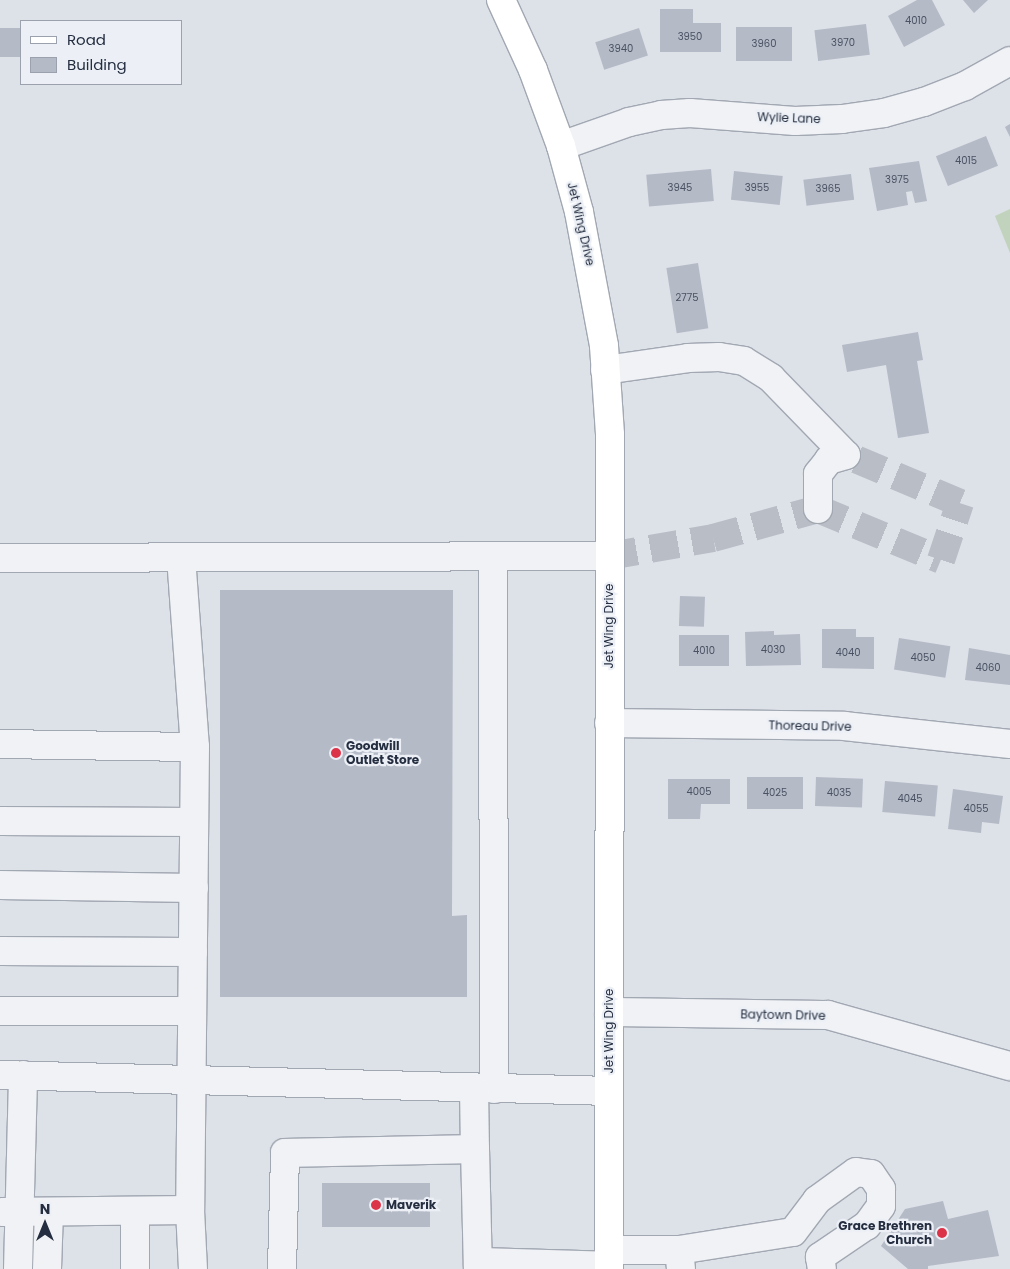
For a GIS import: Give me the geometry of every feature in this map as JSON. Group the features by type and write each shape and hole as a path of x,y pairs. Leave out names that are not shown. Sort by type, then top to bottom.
{"main road":[{"name":"Jet Wing Drive","path":"501,0 533,70 561,146 580,212 594,284 605,370 610,435 609,1262"}],"street":[{"name":"Wylie Lane","path":"561,146 629,122 661,115 706,114 795,121 842,119 884,113 924,102 965,86 1010,61"},
{"path":"605,370 688,358 719,357 744,361 771,378 846,455 829,460 818,474 818,509"},
{"path":"493,556 484,1089 475,1149 478,1265 680,1260 793,1232 817,1200 856,1172 871,1174 881,1189 881,1206 867,1224 821,1263 793,1232"},
{"path":"0,558 609,556"},
{"path":"181,558 195,747 190,1210 193,1269"},
{"name":"Thoreau Drive","path":"609,723 844,726 1010,744"},
{"path":"0,744 195,747"},
{"path":"0,822 194,822"},
{"path":"0,886 194,888"},
{"path":"0,952 193,952"},
{"path":"0,1011 192,1011"},
{"name":"Baytown Drive","path":"609,1012 828,1015 1010,1066"},
{"path":"18,1269 10,1212 12,1075 609,1091"},
{"path":"282,1269 285,1153 475,1149"},
{"path":"10,1212 190,1210"},
{"path":"48,1212 48,1269"},
{"path":"135,1212 135,1269"}],"green space":[{"path":"1010,209 1010,253 995,216"}],"building":[{"path":"917,0 932,0 945,25 904,47 888,16"},
{"path":"963,0 988,0 974,13"},
{"path":"660,9 693,9 693,23 721,23 721,52 660,52"},
{"path":"866,24 870,55 818,61 814,30"},
{"path":"736,27 792,27 792,61 736,61"},
{"path":"0,28 20,28 20,57 0,57"},
{"path":"639,28 648,56 604,70 595,42"},
{"path":"1010,124 1010,137 1005,127"},
{"path":"986,136 998,166 948,186 936,156"},
{"path":"919,161 927,201 915,203 912,191 906,192 908,205 877,211 869,168"},
{"path":"711,169 714,201 649,207 646,175"},
{"path":"734,171 783,176 780,205 731,200"},
{"path":"851,174 854,200 807,206 803,180"},
{"path":"698,263 708,328 677,333 666,268"},
{"path":"918,332 923,360 917,361 929,433 898,438 886,365 847,372 842,345"},
{"name":"Goodwill Outlet Store","path":"220,590 453,590 452,916 467,915 467,997 220,997"},
{"path":"680,596 705,597 704,627 679,626"},
{"path":"822,629 856,629 856,637 874,637 874,669 822,668"},
{"path":"774,631 774,635 800,634 801,665 746,666 745,632"},
{"path":"679,635 729,635 729,666 679,666"},
{"path":"899,638 950,646 945,678 894,670"},
{"path":"969,648 1010,655 1010,685 965,680"},
{"path":"747,777 803,777 803,809 747,809"},
{"path":"816,777 863,779 862,808 815,806"},
{"path":"668,779 730,779 730,804 701,804 700,819 668,819"},
{"path":"885,781 938,786 935,817 882,812"},
{"path":"953,789 1003,796 999,824 982,822 981,833 948,829"},
{"name":"Maverik","path":"322,1183 430,1183 430,1227 322,1227"},
{"name":"Grace Brethren Church","path":"943,1201 948,1219 988,1210 999,1256 928,1266 928,1269 908,1269 881,1246 905,1209"}],"tunnel":[{"path":"609,556 713,538 818,509 941,560 960,503 846,455"}],"place":[{"name":"Goodwill Outlet Store","path":"336,753"},
{"name":"Maverik","path":"376,1205"},
{"name":"Grace Brethren Church","path":"942,1233"}]}
